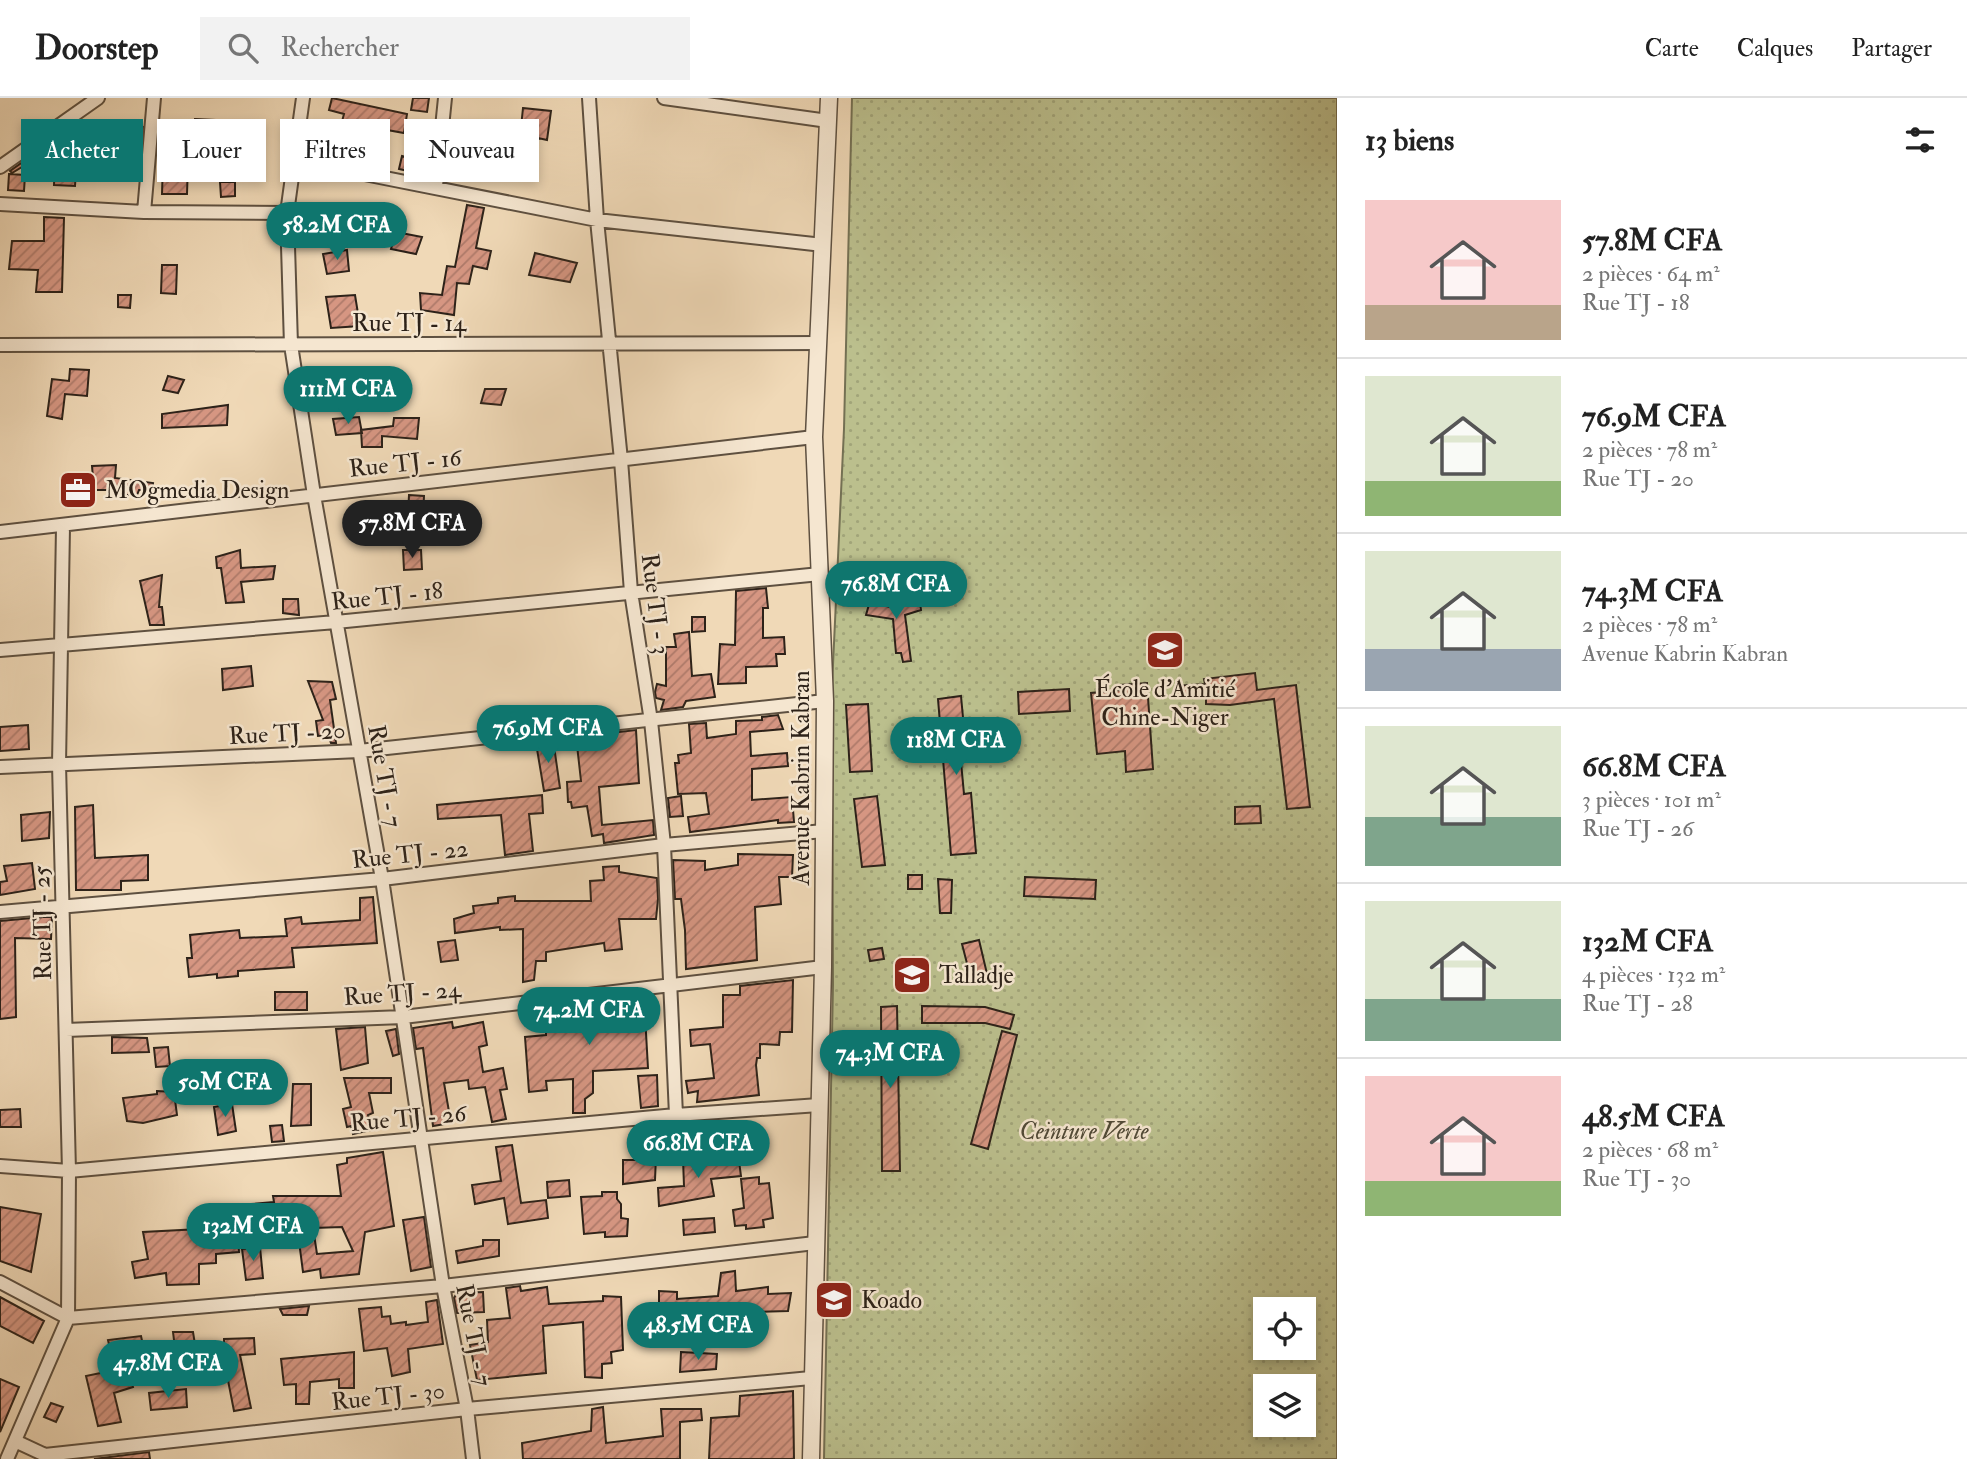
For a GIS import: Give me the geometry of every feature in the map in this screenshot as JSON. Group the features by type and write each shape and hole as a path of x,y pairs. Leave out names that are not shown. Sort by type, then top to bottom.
{"street":[{"path":"0,167 98,98"},
{"path":"144,212 154,98"},
{"name":"Rue TJ - 7","path":"300,119 303,98"},
{"path":"436,186 445,98"},
{"name":"Rue TJ - 3","path":"589,98 597,220 631,592 651,721 664,845 676,1115"},
{"path":"664,98 828,121"},
{"name":"Avenue Kabrin Kabran","path":"811,1459 823,967 825,701 814,437 829,98"},
{"path":"390,178 597,220 823,245"},
{"name":"Rue TJ - 7","path":"291,182 287,213 292,345 314,495 382,879 443,1286 467,1409 473,1459"},
{"path":"0,204 144,212 287,213"},
{"name":"Rue TJ - 14","path":"0,345 819,343"},
{"name":"Rue TJ - 16","path":"0,532 63,527 814,437"},
{"name":"Rue TJ - 25","path":"63,527 59,764 69,1171 68,1318"},
{"name":"Rue TJ - 18","path":"0,650 336,622 820,574"},
{"name":"Rue TJ - 20","path":"0,767 359,751 825,701"},
{"name":"Rue TJ - 22","path":"0,912 382,879 664,845 824,831"},
{"name":"Rue TJ - 24","path":"66,1030 403,1017 823,967"},
{"name":"Rue TJ - 26","path":"0,1166 69,1171 676,1115 819,1105"},
{"path":"0,1283 68,1318 443,1286 815,1243"},
{"path":"0,1455 7,1459 68,1318"},
{"name":"Rue TJ - 30","path":"15,1441 45,1455 467,1409 811,1378"}],"green space":[{"name":"Ceinture Verte","path":"852,98 1337,98 1337,1459 824,1459 833,984 832,686 844,429"}],"building":[{"path":"332,98 407,114 404,119 404,133 390,130 390,119 343,119 344,114 329,110"},
{"path":"413,98 429,98 427,112 411,110"},
{"path":"523,108 551,111 547,140 539,138 539,119 522,119"},
{"path":"402,156 404,157 404,170 399,169"},
{"path":"21,163 21,168 12,173 10,171"},
{"path":"9,174 21,175 21,182 25,182 24,191 8,190"},
{"path":"54,182 75,182 75,186 54,185"},
{"path":"162,182 187,182 187,194 162,194"},
{"path":"220,182 235,182 235,196 221,197"},
{"path":"467,205 484,208 476,248 491,251 487,269 473,266 469,284 457,283 454,315 421,310 420,293 442,295 447,266 455,267"},
{"path":"44,217 64,218 62,292 36,292 38,270 9,269 12,241 44,241"},
{"path":"396,232 422,237 416,254 391,249"},
{"path":"347,250 349,271 327,274 323,254"},
{"path":"535,253 577,263 570,282 529,275"},
{"path":"162,265 177,265 176,294 161,293"},
{"path":"118,295 131,295 130,308 118,307"},
{"path":"355,295 360,326 331,328 326,297"},
{"path":"70,369 89,370 87,396 65,394 62,419 47,416 52,379 69,381"},
{"path":"168,376 184,380 178,393 163,390"},
{"path":"386,381 388,404 369,405 365,385"},
{"path":"485,389 506,389 501,405 481,403"},
{"path":"228,405 227,425 162,428 162,414"},
{"path":"359,417 362,433 336,435 333,419"},
{"path":"394,418 419,418 417,439 382,436 382,447 362,447 361,430 393,426"},
{"path":"116,465 115,478 153,483 152,490 139,490 137,495 121,495 122,490 94,490 92,466"},
{"path":"72,483 84,483 83,502 71,502"},
{"path":"409,495 424,496 423,516 408,515"},
{"path":"240,550 241,568 275,566 273,579 241,582 244,602 226,603 221,568 217,568 216,557"},
{"path":"403,550 421,550 422,569 404,570"},
{"path":"162,575 159,607 162,607 164,625 150,625 140,581"},
{"path":"766,588 768,608 763,608 763,638 784,637 785,654 776,654 777,666 746,667 746,683 718,684 720,644 735,645 736,591"},
{"path":"895,592 900,606 920,603 921,610 905,615 911,661 903,662 901,653 896,653 893,619 866,615 870,601 890,607 887,594"},
{"path":"283,599 298,599 299,615 283,613"},
{"path":"692,617 705,617 705,631 692,632"},
{"path":"689,632 692,676 711,674 715,697 686,701 683,707 661,710 664,700 656,698 655,692 657,684 666,686 666,647 676,647 674,634"},
{"path":"251,666 253,686 223,690 222,669"},
{"path":"1255,673 1257,690 1296,685 1310,807 1287,809 1274,699 1230,705 1206,704 1206,697 1176,698 1175,686 1205,684 1204,679"},
{"path":"308,681 332,682 336,699 330,700 336,743 331,743 328,735 318,736 316,721 323,720"},
{"path":"1147,683 1153,769 1126,772 1125,751 1097,754 1091,693 1120,690 1120,685"},
{"path":"1069,689 1070,711 1019,714 1018,692"},
{"path":"961,696 967,761 961,762 964,794 971,793 976,853 951,855 938,699"},
{"path":"868,704 872,771 850,772 846,705"},
{"path":"778,715 783,729 750,732 751,756 787,753 788,766 752,769 752,800 792,797 794,822 778,823 778,820 690,832 688,817 709,814 706,793 678,794 675,763 679,763 678,755 691,753 689,724 706,723 707,738 736,734 736,721 762,720 762,717"},
{"path":"28,725 29,749 0,751 0,727"},
{"path":"636,730 639,783 599,787 602,825 653,820 654,835 604,843 603,834 592,836 587,806 572,808 571,802 568,802 567,782 581,781 577,745 602,741 602,734"},
{"path":"553,739 560,788 544,791 536,743"},
{"path":"542,795 543,813 529,814 533,851 505,855 501,815 438,819 437,805"},
{"path":"681,796 683,816 670,817 668,798"},
{"path":"877,796 885,865 862,867 854,799"},
{"path":"93,805 95,858 148,855 148,880 121,881 121,890 76,890 75,807"},
{"path":"1260,806 1261,823 1235,824 1235,807"},
{"path":"50,812 49,838 22,841 21,815"},
{"path":"738,854 793,855 792,877 779,877 781,904 755,907 757,960 686,969 685,930 681,899 675,899 673,860 705,861 705,870 738,865"},
{"path":"32,863 35,889 0,895 0,882 7,881 4,866"},
{"path":"619,866 619,872 657,878 658,899 656,919 619,919 622,949 605,951 604,943 546,952 546,961 536,961 534,980 523,982 523,929 500,930 500,927 455,933 454,919 474,913 473,906 498,903 498,898 515,896 515,901 591,901 590,881 604,880 603,867"},
{"path":"908,875 922,875 922,889 908,889"},
{"path":"1025,877 1096,880 1095,899 1024,896"},
{"path":"938,879 952,880 951,913 940,913"},
{"path":"373,897 377,943 292,948 294,967 238,971 238,976 217,978 217,974 189,977 187,958 192,958 190,935 239,930 240,938 287,936 285,919 301,917 302,924 360,920 360,898"},
{"path":"52,917 51,939 15,938 16,1017 0,1019 0,921"},
{"path":"455,940 458,960 441,962 438,942"},
{"path":"979,940 988,978 972,983 962,944"},
{"path":"882,948 884,959 870,961 868,950"},
{"path":"793,980 792,1032 780,1032 779,1045 760,1044 760,1058 757,1058 756,1065 759,1095 697,1102 698,1091 688,1093 686,1081 714,1078 710,1044 691,1046 690,1030 723,1027 723,995 740,995 740,986"},
{"path":"275,992 307,992 307,1010 275,1010"},
{"path":"644,998 648,1068 593,1071 593,1093 585,1099 585,1113 573,1113 573,1079 546,1081 547,1090 529,1092 525,1037 546,1035 546,1032 570,1032 569,1006"},
{"path":"897,1006 900,1171 882,1171 881,1007"},
{"path":"922,1006 985,1007 1014,1015 1010,1029 985,1023 922,1023"},
{"path":"452,1022 453,1028 483,1022 487,1045 479,1047 483,1072 503,1068 507,1089 500,1090 506,1119 492,1122 485,1087 469,1089 468,1080 444,1083 451,1123 433,1126 423,1048 416,1049 413,1028"},
{"path":"365,1027 368,1063 341,1070 336,1029"},
{"path":"396,1029 399,1054 393,1056 386,1031"},
{"path":"1002,1031 1017,1035 988,1149 971,1144"},
{"path":"112,1037 147,1038 149,1052 112,1053"},
{"path":"168,1047 170,1066 156,1067 154,1048"},
{"path":"657,1075 658,1106 641,1108 638,1076"},
{"path":"344,1078 391,1078 391,1093 369,1093 373,1113 368,1115 371,1130 353,1134 351,1126 347,1127 343,1109 351,1107"},
{"path":"293,1084 311,1084 311,1125 291,1126"},
{"path":"157,1091 174,1092 177,1115 143,1123 127,1121 123,1098 157,1094"},
{"path":"232,1104 236,1131 218,1135 214,1107"},
{"path":"20,1109 21,1127 0,1127 0,1110"},
{"path":"282,1125 284,1141 272,1142 270,1126"},
{"path":"512,1145 521,1203 546,1200 548,1218 508,1224 504,1198 475,1204 472,1185 501,1181 496,1147"},
{"path":"383,1152 394,1226 365,1232 359,1274 321,1278 320,1269 303,1272 296,1218 254,1223 252,1204 274,1202 273,1196 341,1196 337,1165 347,1163 347,1158","holes":["342,1227 353,1251 317,1254 313,1228"]},
{"path":"643,1156 656,1156 655,1180 623,1184 623,1160 643,1160"},
{"path":"709,1157 710,1164 739,1161 741,1176 711,1179 714,1196 659,1206 658,1188 684,1186 683,1159"},
{"path":"759,1177 759,1184 769,1183 773,1218 763,1220 764,1227 746,1229 746,1225 735,1226 733,1210 744,1208 741,1179"},
{"path":"569,1180 570,1196 548,1198 547,1182"},
{"path":"602,1192 617,1192 617,1199 621,1204 621,1218 628,1219 627,1236 605,1237 605,1232 584,1234 581,1197 602,1196"},
{"path":"0,1207 41,1214 31,1272 0,1261"},
{"path":"224,1208 225,1225 237,1224 239,1252 216,1254 216,1263 199,1264 199,1284 167,1285 166,1273 135,1278 132,1262 148,1259 143,1232 200,1229 198,1210"},
{"path":"424,1217 431,1267 411,1271 403,1220"},
{"path":"714,1218 715,1232 684,1235 683,1220"},
{"path":"483,1240 499,1240 499,1256 458,1263 456,1251 483,1246"},
{"path":"260,1247 263,1278 246,1280 242,1249"},
{"path":"735,1271 736,1291 768,1287 768,1294 791,1293 788,1311 758,1312 756,1340 738,1339 739,1311 695,1315 694,1324 681,1326 681,1311 659,1310 659,1291 677,1292 677,1299 718,1296 721,1273"},
{"path":"520,1286 521,1291 547,1287 549,1304 603,1301 603,1296 621,1297 623,1350 611,1352 612,1363 602,1364 602,1378 585,1377 583,1322 543,1326 546,1373 477,1380 470,1345 488,1342 487,1320 510,1318 506,1288"},
{"path":"483,1292 484,1312 457,1313 454,1298 457,1293"},
{"path":"0,1297 44,1321 33,1343 0,1326"},
{"path":"437,1300 443,1344 408,1349 410,1372 392,1376 387,1348 364,1351 359,1309 381,1307 382,1317 390,1316 391,1324 406,1322 406,1325 428,1322 426,1302"},
{"path":"309,1306 307,1315 283,1315 280,1309"},
{"path":"173,1332 193,1332 197,1357 176,1356"},
{"path":"141,1336 146,1359 126,1361 133,1387 114,1393 121,1422 98,1426 86,1376 115,1370 108,1340"},
{"path":"254,1338 255,1354 240,1355 251,1408 234,1411 224,1360 224,1339"},
{"path":"354,1352 354,1388 339,1388 339,1379 310,1382 309,1404 296,1404 296,1384 284,1385 281,1359"},
{"path":"681,1352 717,1354 716,1369 680,1372"},
{"path":"0,1379 19,1387 0,1432"},
{"path":"186,1389 187,1407 151,1410 149,1393"},
{"path":"793,1391 794,1459 709,1459 711,1418 739,1416 740,1396"},
{"path":"51,1403 63,1407 56,1422 44,1417"},
{"path":"603,1407 606,1443 663,1436 661,1409 701,1409 702,1420 680,1422 680,1459 523,1459 522,1443 591,1431 592,1409"},
{"path":"149,1452 150,1459 94,1459"}],"place":[{"name":"MOgmedia Design","path":"78,490"},
{"name":"École d'Amitié Chine-Niger","path":"1165,650"},
{"name":"Talladje","path":"912,975"},
{"name":"Koado","path":"834,1300"}]}
